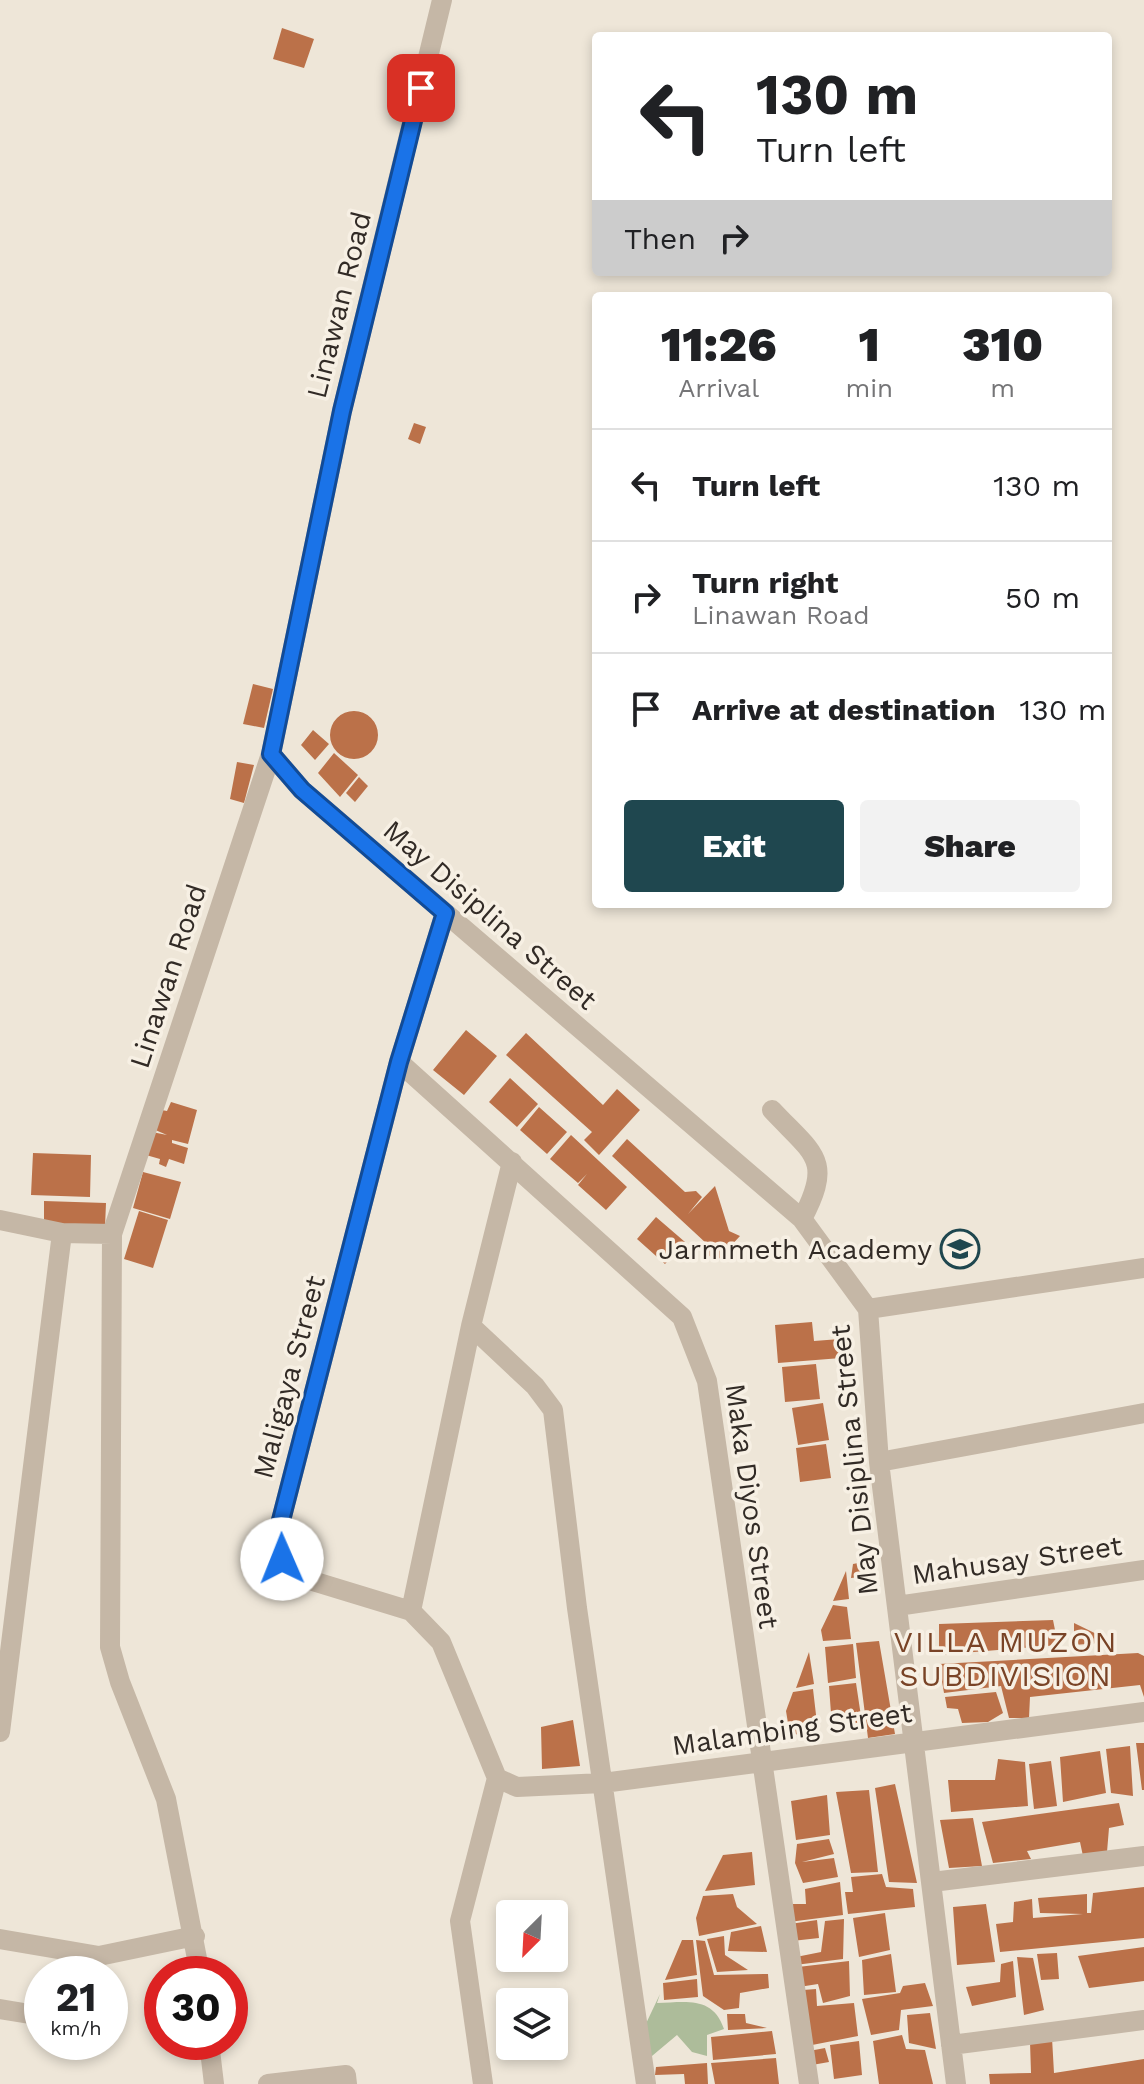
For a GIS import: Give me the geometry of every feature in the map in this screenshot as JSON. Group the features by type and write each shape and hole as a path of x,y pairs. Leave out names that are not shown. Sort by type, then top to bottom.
{"street":[{"name":"Linawan Road","path":"198,1956 166,1799 120,1682 110,1647 112,1234 271,754 342,411 442,0"},
{"name":"May Disiplina Street","path":"271,754 302,790 802,1219 868,1309 879,1462 956,2084"},
{"name":"Maligaya Street","path":"445,913 399,1062 279,1528 282,1559 306,1579 411,1611 441,1642 497,1778"},
{"name":"Maka Diyos Street","path":"399,1062 682,1317 707,1381 809,2084"},
{"path":"772,1110 815,1155 820,1181 802,1219"},
{"path":"411,1611 471,1326 512,1162"},
{"path":"0,1220 62,1233 112,1234"},
{"path":"0,1732 4,1673 62,1233"},
{"path":"868,1309 1144,1268"},
{"path":"471,1326 535,1386 553,1410 646,2084"},
{"path":"879,1462 1144,1413"},
{"name":"Mahusay Street","path":"897,1606 1144,1570"},
{"name":"Malambing Street","path":"497,1778 517,1787 603,1783 1144,1712"},
{"path":"483,2084 460,1921 497,1778"},
{"path":"932,1882 1144,1856"},
{"path":"0,1939 99,1956 195,1936"},
{"path":"0,2009 24,2013"},
{"path":"951,2045 1144,2020"},
{"path":"211,2060 214,2084"},
{"path":"268,2084 346,2075 347,2084"}],"green space":[{"path":"660,1994 657,2003 698,2003 719,2018 724,2029 707,2035 707,2056 692,2052 677,2035 646,2061 642,2032"}],"building":[{"path":"282,28 314,39 304,68 273,59"},
{"path":"414,423 426,427 420,444 408,439"},
{"path":"253,684 273,689 264,728 243,724"},
{"path":"354,711 371,718 378,735 371,752 354,759 337,752 330,735 337,718"},
{"path":"313,730 329,744 315,760 301,745"},
{"path":"334,753 358,775 340,797 318,773"},
{"path":"237,762 254,765 244,803 230,799"},
{"path":"359,777 368,786 355,802 346,793"},
{"path":"466,1030 497,1056 464,1095 433,1070"},
{"path":"526,1033 603,1105 617,1089 640,1110 599,1155 584,1140 592,1132 506,1055"},
{"path":"510,1078 538,1104 517,1127 489,1102"},
{"path":"171,1102 197,1110 188,1144 172,1140 172,1143 188,1148 184,1164 169,1159 166,1167 159,1164 160,1159 146,1155 152,1132 167,1135 153,1129 156,1109 167,1111"},
{"path":"539,1107 567,1132 547,1154 520,1130"},
{"path":"571,1135 627,1187 606,1210 578,1185 587,1174 578,1183 550,1159"},
{"path":"627,1139 685,1192 696,1191 702,1197 688,1214 715,1186 729,1231 740,1236 716,1262 702,1249 707,1244 612,1156"},
{"path":"33,1153 91,1155 90,1197 31,1195"},
{"path":"143,1172 181,1182 170,1219 133,1208"},
{"path":"44,1201 106,1203 105,1227 44,1225"},
{"path":"139,1211 168,1220 153,1268 124,1259"},
{"path":"656,1217 685,1242 665,1264 637,1239"},
{"path":"812,1322 814,1341 840,1339 841,1358 778,1363 775,1325"},
{"path":"816,1364 820,1399 785,1402 782,1367"},
{"path":"823,1403 829,1440 798,1445 792,1408"},
{"path":"826,1444 831,1478 800,1482 796,1448"},
{"path":"874,1560 877,1575 851,1578 853,1564"},
{"path":"846,1571 849,1599 833,1601"},
{"path":"833,1605 847,1607 851,1639 823,1641 821,1630"},
{"path":"1053,1620 1058,1645 939,1655 939,1624"},
{"path":"1074,1623 1113,1642 1074,1645"},
{"path":"879,1641 895,1734 868,1738 856,1643"},
{"path":"853,1644 856,1678 828,1683 825,1647"},
{"path":"809,1652 814,1684 796,1688"},
{"path":"1138,1653 1144,1656 1144,1697 1140,1685 1030,1697 1029,1718 1009,1718 1001,1686 944,1693 939,1664"},
{"path":"856,1683 862,1723 832,1727 829,1686"},
{"path":"813,1689 818,1732 790,1735 786,1711 793,1692"},
{"path":"996,1692 1003,1713 988,1722 962,1723 958,1709 947,1708 945,1697"},
{"path":"573,1720 580,1766 542,1769 541,1727"},
{"path":"1136,1743 1144,1743 1144,1790 1142,1790"},
{"path":"1130,1746 1133,1796 1111,1793 1106,1749"},
{"path":"1100,1751 1106,1793 1063,1802 1060,1757"},
{"path":"998,1759 1025,1762 1028,1806 951,1812 948,1780 995,1780"},
{"path":"1051,1761 1057,1806 1034,1809 1029,1764"},
{"path":"895,1784 917,1883 889,1882 875,1788"},
{"path":"869,1790 878,1872 851,1873 836,1792"},
{"path":"827,1795 830,1835 796,1840 791,1801"},
{"path":"1119,1803 1124,1825 1109,1828 1107,1852 1083,1856 1080,1842 1027,1851 1031,1859 993,1863 982,1822"},
{"path":"973,1818 982,1866 949,1868 940,1820"},
{"path":"829,1839 834,1854 802,1862 834,1858 838,1877 803,1883 795,1863 797,1844"},
{"path":"752,1852 755,1885 705,1891 723,1855"},
{"path":"882,1874 886,1887 913,1889 915,1907 848,1914 845,1892 853,1892 851,1877"},
{"path":"840,1882 843,1915 789,1922 788,1904 806,1904 805,1889"},
{"path":"1144,1887 1144,1938 1000,1952 996,1924 1013,1922 1014,1902 1032,1899 1033,1918 1083,1914 1040,1913 1038,1898 1087,1894 1087,1913 1091,1913 1093,1893"},
{"path":"733,1894 737,1907 757,1924 699,1936 696,1918 703,1896"},
{"path":"986,1904 995,1962 957,1965 953,1907"},
{"path":"885,1913 890,1950 859,1957 853,1918"},
{"path":"844,1919 843,1959 795,1965 796,1957 821,1952 825,1921"},
{"path":"817,1920 819,1938 792,1941 790,1924"},
{"path":"761,1926 767,1952 728,1951 731,1932"},
{"path":"724,1936 725,1955 748,1970 717,1972 707,1939"},
{"path":"682,1940 693,1940 697,1975 665,1980"},
{"path":"696,1940 705,1941 714,1975 768,1974 769,1988 740,1993 739,2008 724,2010 703,1996"},
{"path":"1144,1947 1144,1981 1089,1988 1078,1956"},
{"path":"1057,1953 1059,1979 1041,1980 1037,1954"},
{"path":"891,1954 896,1992 864,1995 862,1960"},
{"path":"1017,1957 1033,1958 1044,2010 1024,2015"},
{"path":"849,1961 850,1996 823,2003 818,1984 799,1987 798,1967"},
{"path":"1013,1961 1016,1997 972,2006 966,1987 1000,1982 1001,1964"},
{"path":"697,1979 698,1997 664,2000 663,1983"},
{"path":"925,1983 933,2006 901,2010 899,2030 871,2035 862,1999 900,1993 903,1986"},
{"path":"816,1989 817,2006 854,2003 858,2036 807,2046 803,1990"},
{"path":"930,2013 936,2049 909,2043 907,2015"},
{"path":"727,2014 745,2014 746,2023 767,2028 728,2030"},
{"path":"772,2031 776,2054 713,2060 711,2037"},
{"path":"902,2035 906,2049 925,2050 933,2084 879,2084 873,2041"},
{"path":"1052,2038 1054,2073 1144,2059 1144,2084 990,2084 989,2074 1031,2073 1030,2042"},
{"path":"859,2041 862,2075 834,2079 830,2045"},
{"path":"825,2048 829,2062 812,2065 809,2051"},
{"path":"776,2058 779,2084 715,2084 711,2063"},
{"path":"707,2063 708,2084 685,2084 684,2074 655,2075 656,2067"}],"place":[{"name":"Jarmmeth Academy","path":"960,1249"}],"district":[{"name":"VILLA MUZON SUBDIVISION","path":"1006,1658"}],"route":[{"path":"282,1559 279,1528 399,1062 445,913 302,790 271,754 342,411 421,88"}]}
